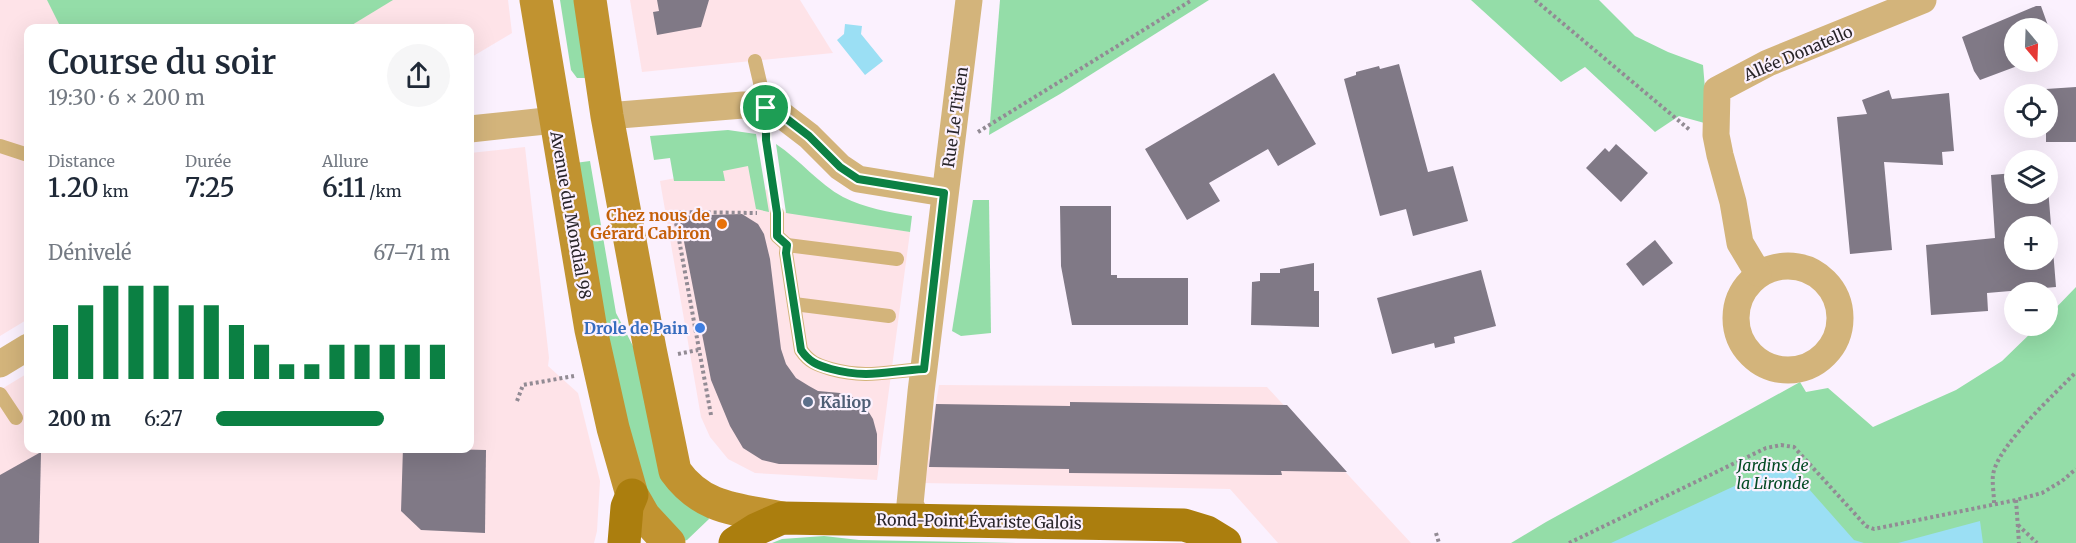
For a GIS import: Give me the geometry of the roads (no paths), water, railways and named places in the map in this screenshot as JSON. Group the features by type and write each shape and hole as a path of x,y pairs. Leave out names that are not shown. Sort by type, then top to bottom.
{"main road":[{"name":"Avenue du Mondial 98","path":"536,0 591,330 613,428 632,495 644,516 669,543"},
{"path":"590,0 607,116 675,471 686,486 698,495 719,505 782,518"},
{"name":"Avenue du Mondial 98","path":"555,120 607,116"},
{"path":"624,543 627,507 632,495"},
{"name":"Rond-Point Évariste Galois","path":"735,543 757,528 782,518 1184,525 1207,532 1226,543"}],"street":[{"name":"Rue Le Titien","path":"916,519 910,504 944,193 969,0"},
{"name":"Allée Donatello","path":"1758,273 1740,243 1720,155 1716,135 1718,90 1768,63 1923,0"},
{"path":"607,116 742,105 766,108 779,113 809,136 840,167 858,179 944,193"},
{"path":"474,129 555,120"},
{"path":"0,364 24,349"}],"lane":[{"path":"755,61 766,108"},
{"path":"0,146 24,154"},
{"path":"770,215 777,236 787,245 897,259"},
{"path":"787,245 786,253 801,350 807,359 815,364 864,376 924,369"},
{"path":"794,304 889,316"},
{"path":"0,394 16,418"}],"water":[{"path":"845,24 862,26 861,34 883,61 865,75 837,40 844,34"},
{"path":"1778,466 1793,471 1854,540 1864,543 1611,543"},
{"path":"1980,521 1983,543 1898,543"}],"place":[{"name":"Chez nous de Gérard Cabiron","path":"722,224"},
{"name":"Drole de Pain","path":"700,328"},
{"name":"Kaliop","path":"808,402"}],"park label":[{"name":"Jardins de la Lironde","path":"1773,474"}]}
